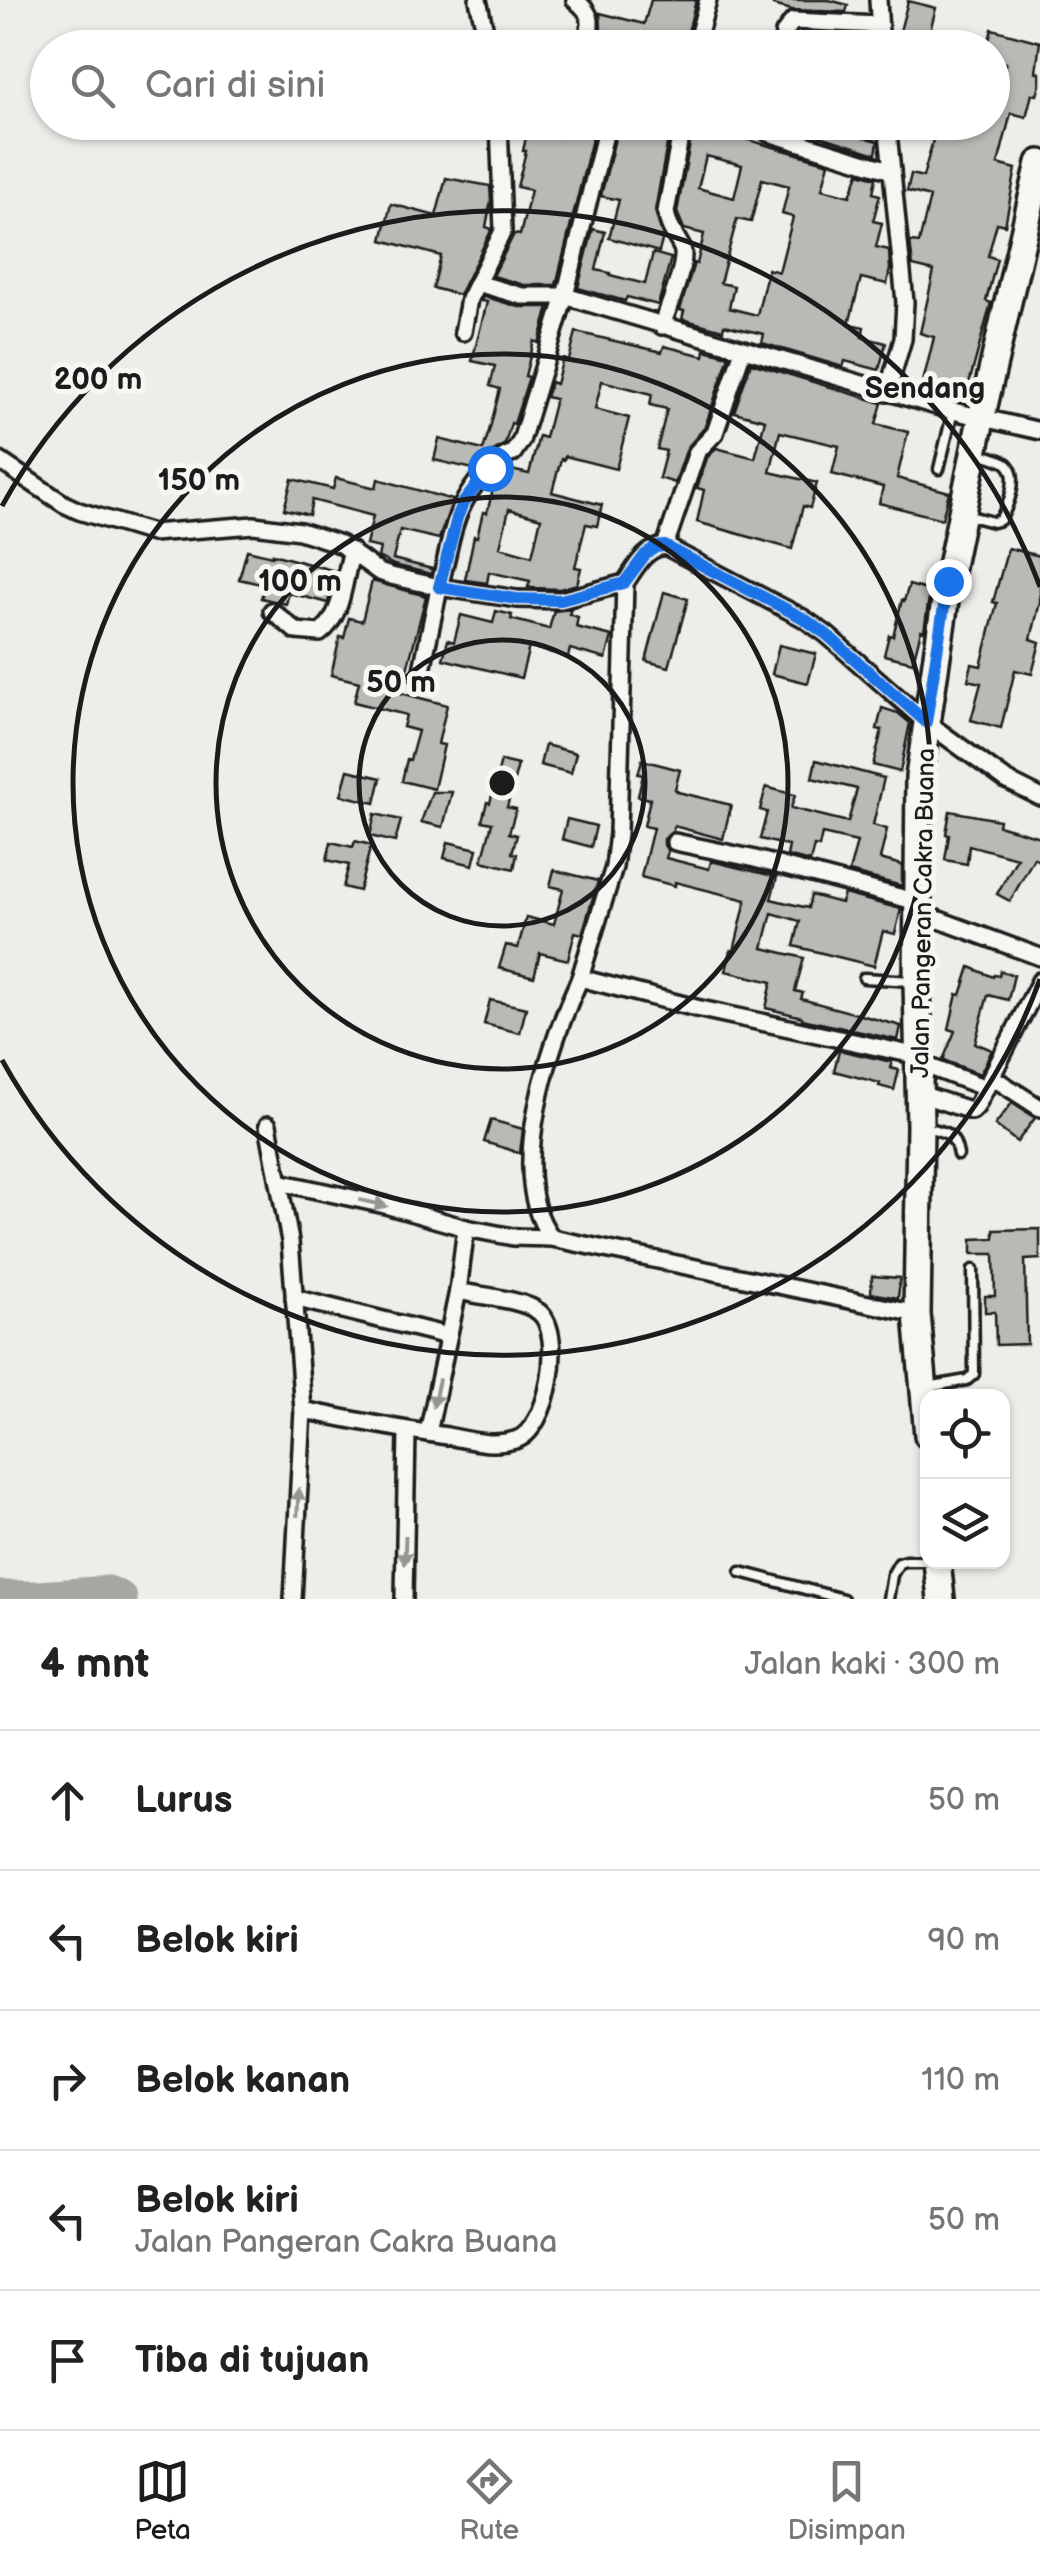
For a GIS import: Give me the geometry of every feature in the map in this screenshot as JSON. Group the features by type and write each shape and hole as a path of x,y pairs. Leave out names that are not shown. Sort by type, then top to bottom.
{"main road":[{"name":"Jalan Pangeran Cakra Buana","path":"924,1388 916,1314 919,778 948,581 981,418 1031,241 1040,162"},
{"path":"935,1569 941,1599"}],"street":[{"path":"478,0 485,30"},
{"path":"575,0 586,8 591,20 588,30"},
{"path":"700,30 708,0"},
{"path":"878,0 879,30"},
{"path":"787,30 794,22 879,25"},
{"path":"463,332 469,299 502,230 499,140"},
{"path":"420,680 457,518 463,503 496,461 517,447 565,296 604,140"},
{"path":"662,326 682,264 682,249 668,225 666,212 680,140"},
{"path":"789,140 892,171"},
{"path":"888,392 903,338 905,302 889,140"},
{"path":"476,283 522,296 565,296 953,411 1040,431"},
{"path":"665,546 697,452 714,434 742,350"},
{"path":"0,461 64,504 138,530 166,534 254,525 314,534 352,551 379,572 439,587 535,601 561,600 624,583"},
{"path":"552,1238 542,1226 532,1194 536,1112 541,1080 580,978 614,867 624,583 645,555 665,546 803,618 926,722 1006,780 1040,797"},
{"path":"272,610 296,631 320,633 330,626 352,551"},
{"path":"675,842 751,858 918,907 1040,958"},
{"path":"580,978 919,1060 989,1082 1040,1108"},
{"path":"920,1094 972,1111 976,1108 1040,981"},
{"path":"268,1126 290,1241 303,1410 293,1599"},
{"path":"279,1182 466,1228 514,1237 552,1238 916,1314"},
{"path":"428,1434 458,1291 466,1228"},
{"path":"303,1410 498,1444 520,1439 532,1430 547,1393 552,1334 548,1321 538,1310 526,1306 458,1291"},
{"path":"294,1298 448,1336"},
{"path":"404,1599 407,1430"}],"lane":[{"path":"939,468 953,411"},
{"path":"962,513 993,522 1000,520 1012,481 1012,470 1006,462 974,452"},
{"path":"864,978 917,982"},
{"path":"920,1126 949,1134 958,1156"},
{"path":"924,1388 967,1380 974,1374 972,1270"},
{"path":"888,1599 892,1575 899,1563 920,1562"},
{"path":"741,1572 843,1599"}],"building":[{"path":"651,0 696,0 688,30 600,30 600,13 644,24"},
{"path":"774,0 829,0 848,5 846,12 792,10 773,5"},
{"path":"908,1 936,8 930,30 900,30"},
{"path":"1010,34 1040,42 1037,95 1032,94 1026,117 1011,113 1010,117"},
{"path":"525,140 592,140 556,285 524,285 493,276 514,234 520,235 531,190 517,187"},
{"path":"615,140 668,140 655,211 663,237 659,252 609,238 619,200 601,196"},
{"path":"691,140 749,140 829,163 822,189 850,196 859,173 876,178 873,193 880,195 873,221 882,223 876,247 889,250 890,269 887,284 861,278 849,324 864,327 862,337 886,343 879,370 845,361 843,367 762,343 764,334 724,325 723,330 682,319 684,311 680,310 704,234 684,229 677,212","holes":["706,156 742,165 734,198 698,188","762,179 789,186 782,214 793,217 779,272 768,269 757,315 729,308 734,286 720,283 737,219 751,222"]},
{"path":"833,140 878,141 876,154"},
{"path":"933,140 1004,140 998,164 1016,169 1005,225 997,223 988,256 997,259 986,301 991,303 964,402 921,390 934,337 920,333 934,271 913,266 910,242 919,243 930,197 907,191 911,174 923,177"},
{"path":"446,178 490,186 486,227 492,229 459,295 433,288 441,256 382,240 391,204 436,216"},
{"path":"593,229 605,232 596,270 645,284 653,253 671,258 658,305 578,288"},
{"path":"483,296 519,307 549,307 539,343 534,341 525,376 529,377 505,444 473,469 434,460 439,439 483,450 490,428 500,389 490,386 495,366 472,361 487,302 481,301"},
{"path":"576,332 662,352 664,346 704,356 705,350 729,356 705,427 687,448 675,483 659,478 666,451 657,449 667,409 650,405 652,394 602,381 595,409 629,418 616,469 565,456 552,492 602,505 597,526 586,524 575,567 581,568 577,584 560,589 532,588 528,587 530,581 489,572 487,583 465,580 474,536 477,537 483,512 487,513 496,477 507,469 529,474 539,436 545,438 555,399 546,397 551,382 556,384 563,358 569,360","holes":["509,509 541,518 532,556 500,547"]},
{"path":"751,363 882,403 876,424 908,432 897,478 949,492 942,519 879,503 883,487 832,474 839,446 780,432 770,472 817,483 810,508 803,506 792,549 697,522 704,490 697,488 707,458 716,448 755,458 765,420 734,412"},
{"path":"336,478 376,488 378,479 453,500 439,539 400,530 393,559 432,569 431,574 394,565 378,557 380,548 366,545 373,516 312,500 309,515 284,509 292,479 333,489"},
{"path":"1008,548 1040,556 1040,602 1031,639 1040,642 1032,674 1015,670 1001,728 971,720 981,683 968,680 972,664 981,666"},
{"path":"247,550 335,571 328,603 289,593 286,604 261,598 265,585 239,579"},
{"path":"372,581 426,596 401,693 447,705 438,744 444,745 434,789 402,781 418,731 403,727 406,715 354,702 359,682 331,675 340,637 344,638 349,618 362,621"},
{"path":"909,585 930,591 924,631 921,630 913,662 884,655"},
{"path":"664,592 688,599 669,667 646,661"},
{"path":"571,609 569,614 578,617 576,627 612,636 606,659 570,649 568,657 529,647 521,678 443,659 448,640 454,642 461,615 493,623 496,611 549,629 554,611"},
{"path":"779,645 816,654 808,683 772,674"},
{"path":"882,708 898,713 910,723 900,772 873,765 882,730 877,729"},
{"path":"545,745 576,753 571,773 540,765"},
{"path":"642,760 680,770 675,789 678,792 731,805 723,839 674,826 664,839 666,858 709,869 711,861 777,877 771,899 808,908 811,895 841,903 844,894 901,909 895,934 883,931 874,966 794,946 800,921 772,913 763,948 804,958 795,991 803,993 801,999 901,1026 898,1040 766,1008 772,982 726,971 746,900 641,877 653,828 644,826 650,799 638,796"},
{"path":"816,760 884,778 873,825 887,829 880,859 902,865 902,886 849,872 857,842 822,834 810,862 787,856 789,846 760,839 767,812 760,810 766,787 795,795 791,808 848,822 857,789 812,778"},
{"path":"501,761 518,765 507,807 516,809 509,833 517,835 512,853 517,854 514,869 482,861 492,823 482,821"},
{"path":"348,770 381,778 375,803 341,795"},
{"path":"432,792 452,792 443,827 421,822"},
{"path":"950,811 999,820 998,825 1040,837 1040,862 1034,858 1010,901 997,894 1017,858 969,845 967,864 945,860"},
{"path":"375,814 401,820 395,842 370,836"},
{"path":"567,819 596,826 591,847 562,839"},
{"path":"355,841 371,845 359,891 343,887 349,865 327,860 331,842 353,847"},
{"path":"448,842 477,849 473,865 444,858"},
{"path":"554,870 598,881 582,934 575,932 568,960 540,953 534,977 499,968 506,945 518,948 526,917 554,924 563,889 550,886"},
{"path":"970,967 993,977 999,976 1000,971 1014,975 1008,1000 988,995 975,1043 992,1050 980,1074 943,1060 955,1031 949,1029 957,994 961,995"},
{"path":"490,1000 526,1008 520,1033 484,1024"},
{"path":"839,1050 892,1062 890,1068 899,1070 894,1090 834,1071"},
{"path":"1012,1103 1035,1118 1017,1142 995,1125"},
{"path":"491,1120 523,1129 520,1153 484,1142"},
{"path":"1040,1229 1040,1259 1025,1260 1027,1344 996,1345 995,1312 985,1312 985,1296 995,1296 994,1254 972,1254 972,1239 994,1238 994,1230"},
{"path":"872,1276 900,1278 898,1298 871,1293"}],"waterway":[{"path":"0,1598 108,1593 120,1599"}],"district":[{"name":"Sendang","path":"925,388"}],"route":[{"path":"490,468 463,503 439,587 535,601 561,600 624,583 645,555 665,546 803,618 926,722 948,581"}]}
